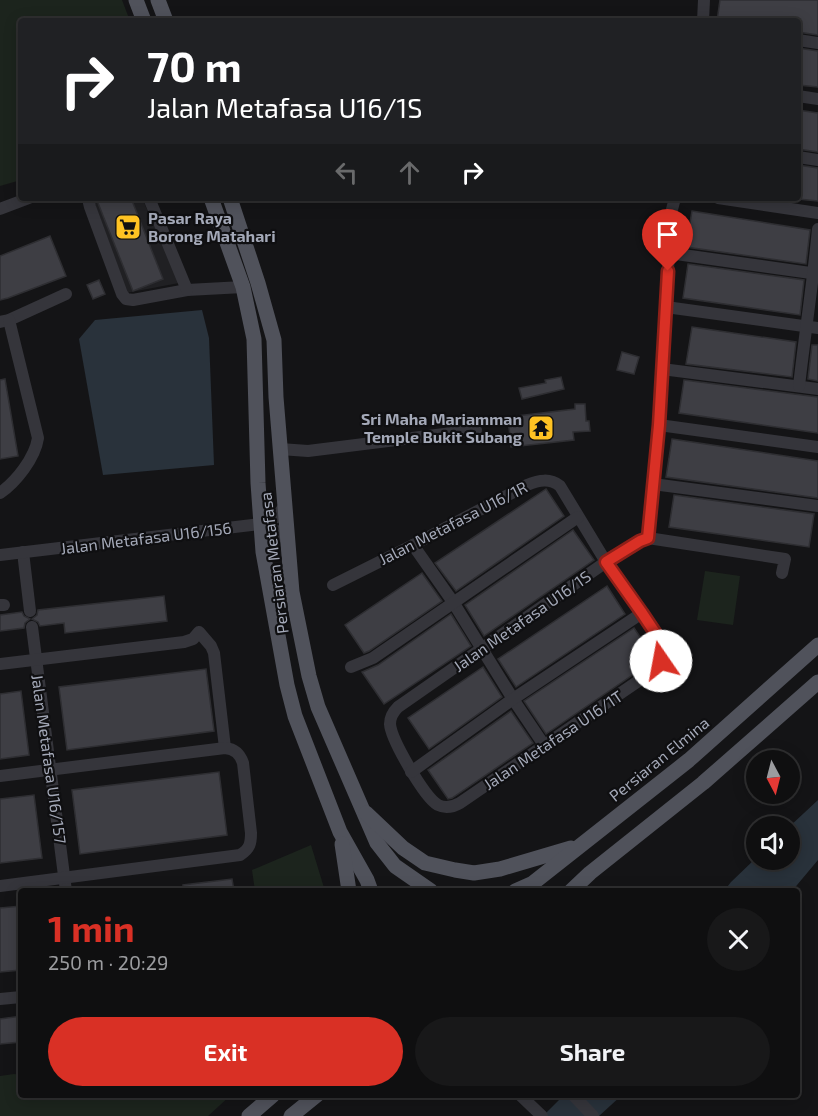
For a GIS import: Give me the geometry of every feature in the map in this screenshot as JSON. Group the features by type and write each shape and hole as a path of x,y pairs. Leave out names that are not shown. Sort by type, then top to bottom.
{"main road":[{"path":"136,0 143,18"},
{"path":"158,0 165,18"},
{"name":"Persiaran Metafasa","path":"212,201 243,287 254,339 262,552 287,685 295,716 340,832 369,888"},
{"name":"Persiaran Metafasa","path":"231,201 274,340 276,397 292,592 309,676 318,707 377,843 395,866 427,888"},
{"name":"Persiaran Elmina","path":"522,888 533,883 689,760 818,645"},
{"path":"574,888 587,875 704,783 818,682"},
{"path":"362,809 403,848 425,863 455,870 474,873 500,869 582,844"},
{"path":"340,832 349,888"},
{"path":"254,1112 270,1098"},
{"path":"291,1116 313,1098"}],"street":[{"path":"703,18 704,0"},
{"path":"801,40 818,43"},
{"path":"801,96 818,99"},
{"path":"801,157 818,160"},
{"path":"0,209 21,201"},
{"path":"90,201 122,294 126,299 133,300 187,290 243,287"},
{"path":"150,201 187,290"},
{"path":"674,201 670,218 659,425 648,538 785,559 782,573"},
{"path":"738,201 818,213"},
{"path":"799,386 812,327 818,229"},
{"path":"669,253 816,274"},
{"path":"0,493 10,486 36,450 38,438 5,321 66,294"},
{"path":"666,307 812,327"},
{"path":"662,369 818,389"},
{"path":"659,425 818,447"},
{"path":"280,449 308,451 476,430"},
{"name":"Jalan Metafasa U16/1R","path":"333,585 536,481 554,481 560,486 606,562"},
{"path":"653,484 818,506"},
{"path":"260,524 275,518 284,507"},
{"path":"351,667 373,658 578,517"},
{"path":"260,524 275,530 287,540"},
{"name":"Jalan Metafasa U16/156","path":"0,555 260,524"},
{"name":"Jalan Metafasa U16/1S","path":"398,707 606,562 648,538"},
{"path":"413,545 453,602 544,745"},
{"path":"23,552 30,611"},
{"name":"Jalan Metafasa U16/1T","path":"398,707 390,719 392,733 411,772 434,802 448,808 460,803 656,669 663,651 660,640 606,562"},
{"path":"411,772 513,699 642,613"},
{"name":"Jalan Metafasa U16/157","path":"32,627 66,888"},
{"path":"0,664 184,642 193,639 199,632 212,646 214,653 225,748"},
{"path":"0,776 231,749 240,755 243,763 251,833 247,851 240,855 0,886"},
{"path":"579,888 587,875"},
{"path":"0,999 18,997"},
{"path":"523,1098 542,1116"},
{"path":"576,1098 593,1116"}],"shaded area":[{"path":"0,0 122,0 129,18 18,18 18,181 0,186"},
{"path":"93,201 143,201 179,283 126,293"},
{"path":"202,310 209,338 214,465 103,475 79,339 95,320"},
{"path":"705,571 740,576 733,625 697,620"},
{"path":"818,800 818,860 795,888 726,888 746,868 746,870 800,870 800,817"},
{"path":"311,845 324,888 255,888 252,870"},
{"path":"18,1075 18,1098 228,1098 208,1116 0,1116 0,1076"},
{"path":"561,1098 619,1098 599,1116 543,1116"}],"building":[{"path":"720,0 818,0 818,35 801,32 801,18 717,18"},
{"path":"801,48 818,51 818,87 801,85"},
{"path":"801,110 818,113 818,152 801,149"},
{"path":"801,165 818,168 818,201 801,199"},
{"path":"132,201 163,279 133,291 98,202"},
{"path":"692,211 810,230 806,264 686,247"},
{"path":"50,236 66,276 0,300 0,256"},
{"path":"688,264 804,280 800,315 683,298"},
{"path":"99,280 105,294 93,299 87,285"},
{"path":"692,327 796,342 792,377 686,364"},
{"path":"812,345 818,345 818,381 808,379"},
{"path":"622,352 639,357 634,374 617,370"},
{"path":"561,377 564,389 522,399 519,388 546,383 545,380"},
{"path":"5,379 18,456 0,459 0,380"},
{"path":"684,380 818,397 818,433 679,413"},
{"name":"Sri Maha Mariamman Temple Bukit Subang","path":"575,404 585,404 586,421 589,421 590,431 573,432 574,440 511,447 508,417 575,409"},
{"path":"672,439 818,461 818,498 666,477"},
{"path":"546,489 564,516 456,591 435,563"},
{"path":"674,495 814,514 809,547 669,527"},
{"path":"573,530 594,560 484,636 465,605"},
{"path":"422,573 442,601 364,653 345,625"},
{"path":"607,586 625,614 516,687 498,659"},
{"path":"164,596 167,621 65,633 64,623 40,626 32,619 37,615 38,610"},
{"path":"22,612 30,619 25,623 24,628 0,631 0,615"},
{"path":"451,614 471,646 384,704 362,672 378,665"},
{"path":"634,628 653,656 650,663 546,734 524,701"},
{"path":"483,667 502,697 429,749 408,718"},
{"path":"206,669 214,731 67,750 59,687"},
{"path":"21,691 29,755 0,759 0,694"},
{"path":"511,711 533,743 448,799 428,770"},
{"path":"219,772 227,835 80,854 72,790"},
{"path":"34,795 42,858 0,863 0,799"},
{"path":"232,879 234,888 183,888 183,885"},
{"path":"18,906 18,970 0,972 0,908"},
{"path":"18,1016 18,1042 0,1044 0,1019"}],"place":[{"name":"Pasar Raya Borong Matahari","path":"128,227"},
{"name":"Sri Maha Mariamman Temple Bukit Subang","path":"541,428"}],"route":[{"path":"661,661 663,651 660,640 606,562 648,538 659,425 668,271"}]}
